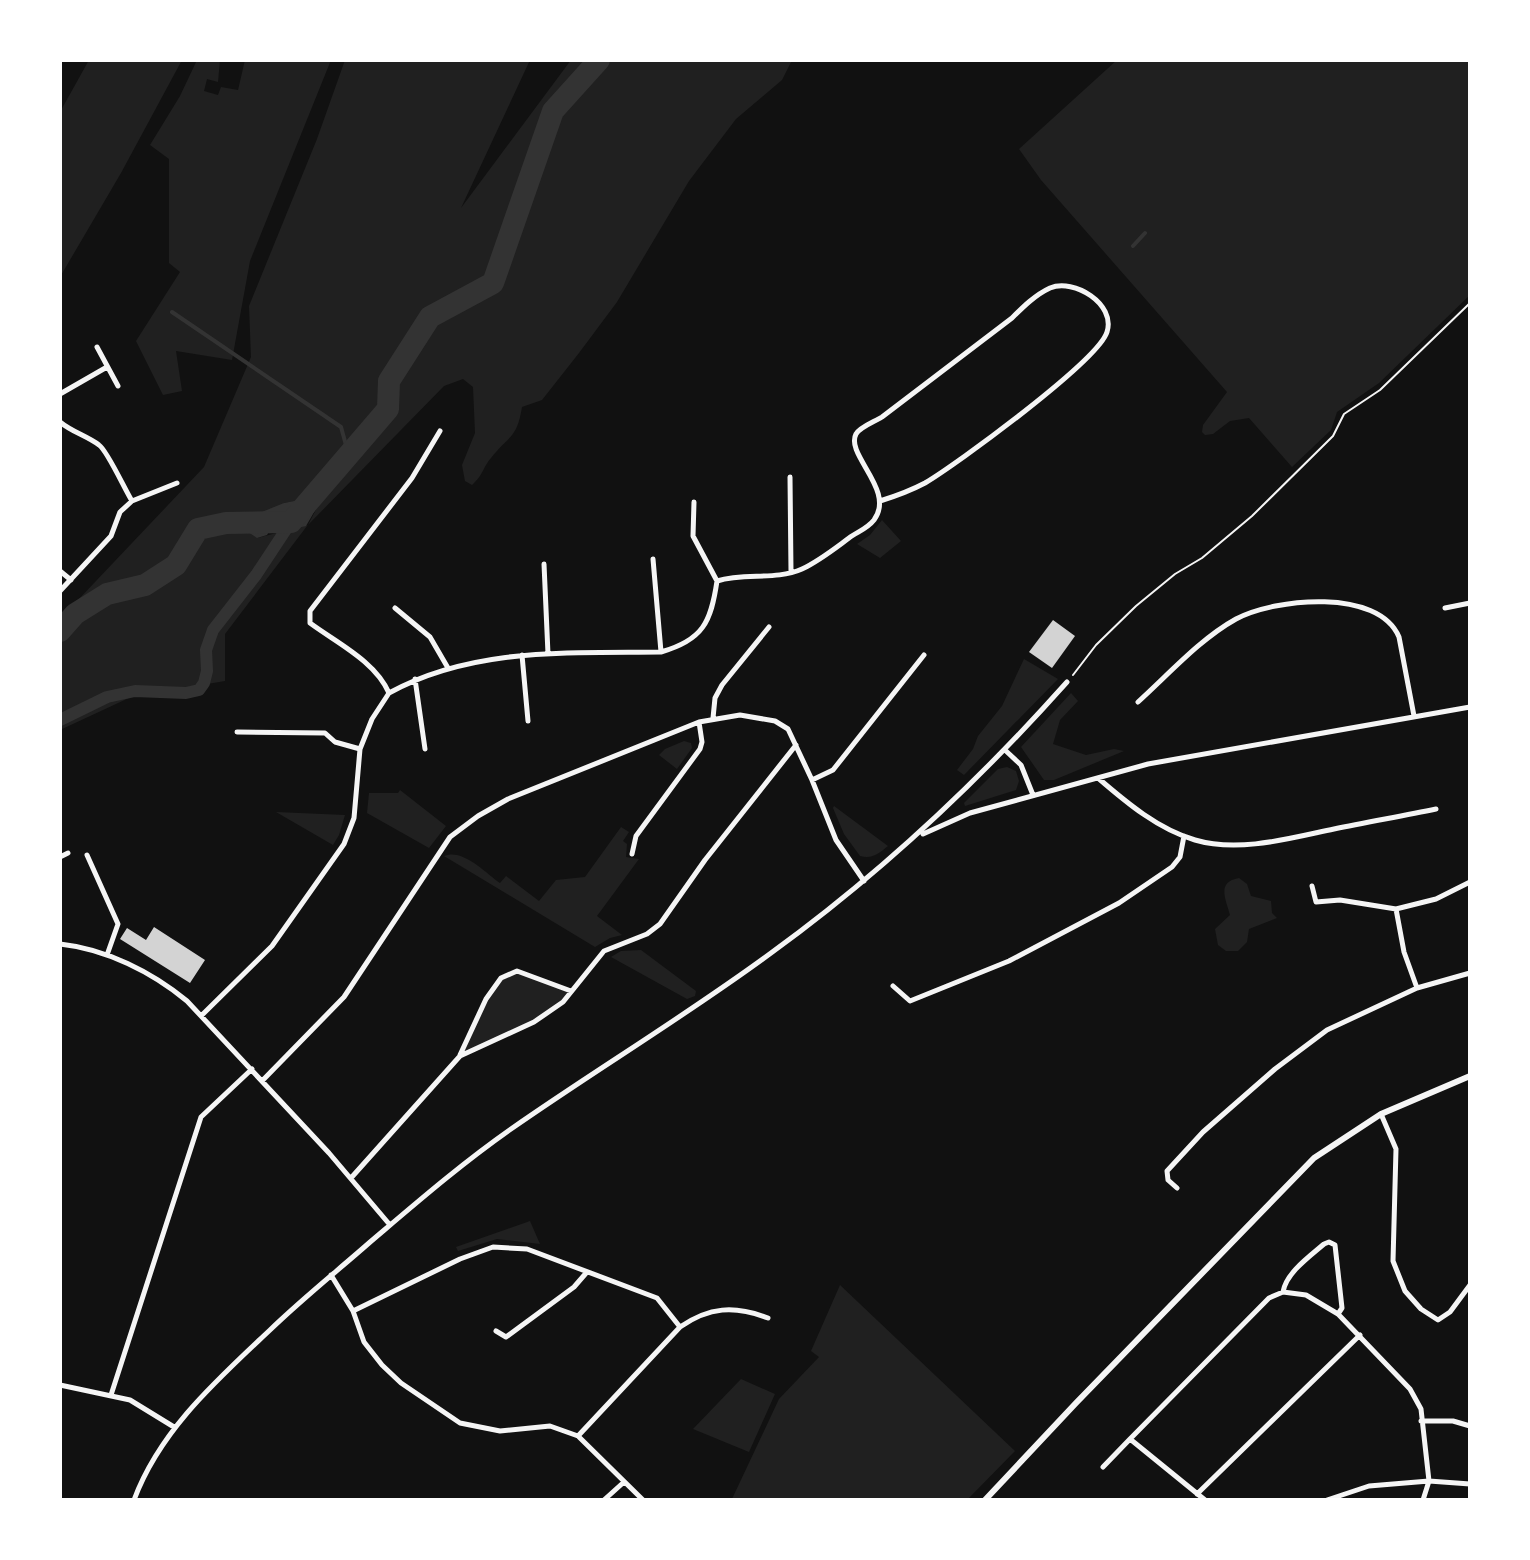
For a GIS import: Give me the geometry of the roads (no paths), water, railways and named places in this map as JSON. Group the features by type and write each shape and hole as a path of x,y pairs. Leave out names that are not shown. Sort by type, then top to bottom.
{"street":[{"path":"717,581 732,576 778,576 791,572 835,550 867,527 876,517 880,501 855,449 859,431 1002,326 1030,300 1051,288 1071,288 1096,300 1106,311 1109,327 1103,343 1094,353 1038,400 939,474 903,494 880,501"},
{"path":"97,347 118,386"},
{"path":"60,394 107,367"},
{"path":"60,422 98,444 107,453 132,501"},
{"path":"389,693 385,684 362,659 310,623 310,611 412,478 440,431"},
{"path":"790,477 791,572"},
{"path":"60,591 111,536 120,512 132,501 177,483"},
{"path":"201,1016 272,946 344,844 354,818 360,749 372,719 389,693 415,679 448,668 522,655 661,652 681,647 702,631 712,613 717,581 693,536 694,502"},
{"path":"653,559 661,652"},
{"path":"544,564 548,654"},
{"path":"60,571 71,580"},
{"path":"1138,702 1220,629 1239,618 1285,605 1331,602 1366,609 1394,626 1399,637 1414,716"},
{"path":"1445,608 1470,603"},
{"path":"395,608 430,637 448,668"},
{"path":"713,718 715,698 722,685 769,627"},
{"path":"522,655 528,721"},
{"path":"812,780 833,770 924,655"},
{"path":"415,679 425,749"},
{"path":"134,1500 150,1464 174,1427 225,1371 331,1275 426,1194 492,1144 698,1006 864,881 915,839 1006,751 1067,682"},
{"path":"915,839 955,818 1148,764 1470,707"},
{"path":"262,1081 344,997 450,837 508,799 699,722 740,715 775,721 788,729 836,840 864,881"},
{"path":"632,854 636,836 700,749 699,722"},
{"path":"237,732 325,733 335,742 360,749"},
{"path":"460,1056 534,1022 563,1002 604,951 647,934 660,924 705,860 796,745"},
{"path":"1006,751 1021,765 1033,795"},
{"path":"1097,778 1133,808 1184,836 1228,844 1279,840 1436,809"},
{"path":"893,986 910,1001 1009,961 1070,931 1172,867 1180,857 1184,836"},
{"path":"60,857 68,853"},
{"path":"87,855 118,924 107,955"},
{"path":"1312,886 1316,902 1340,900 1396,909 1436,899 1470,882"},
{"path":"1396,909 1404,952 1417,988"},
{"path":"60,944 107,955 166,984 252,1069 390,1225"},
{"path":"351,1178 460,1056 486,999 501,978 517,971 571,991"},
{"path":"1177,1188 1168,1180 1167,1171 1203,1132 1275,1069 1327,1030 1417,988 1470,973"},
{"path":"111,1395 201,1117 252,1069"},
{"path":"985,1500 1314,1158 1381,1114 1470,1076"},
{"path":"1381,1114 1396,1149 1393,1261 1405,1291 1421,1309 1438,1320 1450,1312 1470,1285"},
{"path":"1283,1292 1284,1283 1329,1242 1335,1245 1342,1308 1338,1314"},
{"path":"353,1311 460,1259 493,1247 527,1249 657,1298 680,1327"},
{"path":"496,1331 506,1337 574,1287 587,1272"},
{"path":"331,1275 353,1311 364,1342 401,1383 460,1423 500,1431 550,1426 578,1436 643,1500"},
{"path":"1103,1467 1269,1298 1283,1292 1306,1295 1338,1314 1410,1389 1421,1409 1429,1481 1423,1500"},
{"path":"578,1436 680,1327 695,1317 725,1308 746,1310 768,1318"},
{"path":"1197,1494 1360,1335"},
{"path":"60,1385 111,1395 145,1407 174,1427"},
{"path":"1421,1421 1453,1421 1470,1426"},
{"path":"1130,1439 1205,1500"},
{"path":"1327,1500 1369,1486 1429,1481 1470,1484"},
{"path":"604,1500 624,1482"}],"waterway":[{"path":"60,631 75,614 107,594 145,585 176,565 198,529 226,523 291,522 388,409 389,381 430,317 493,283 553,111 599,60"},
{"path":"1133,246 1145,233"},
{"path":"172,312 341,427 349,456"},
{"path":"60,720 107,697 135,691 186,693 199,690 207,671 206,650 213,630 256,575 291,522"}]}
